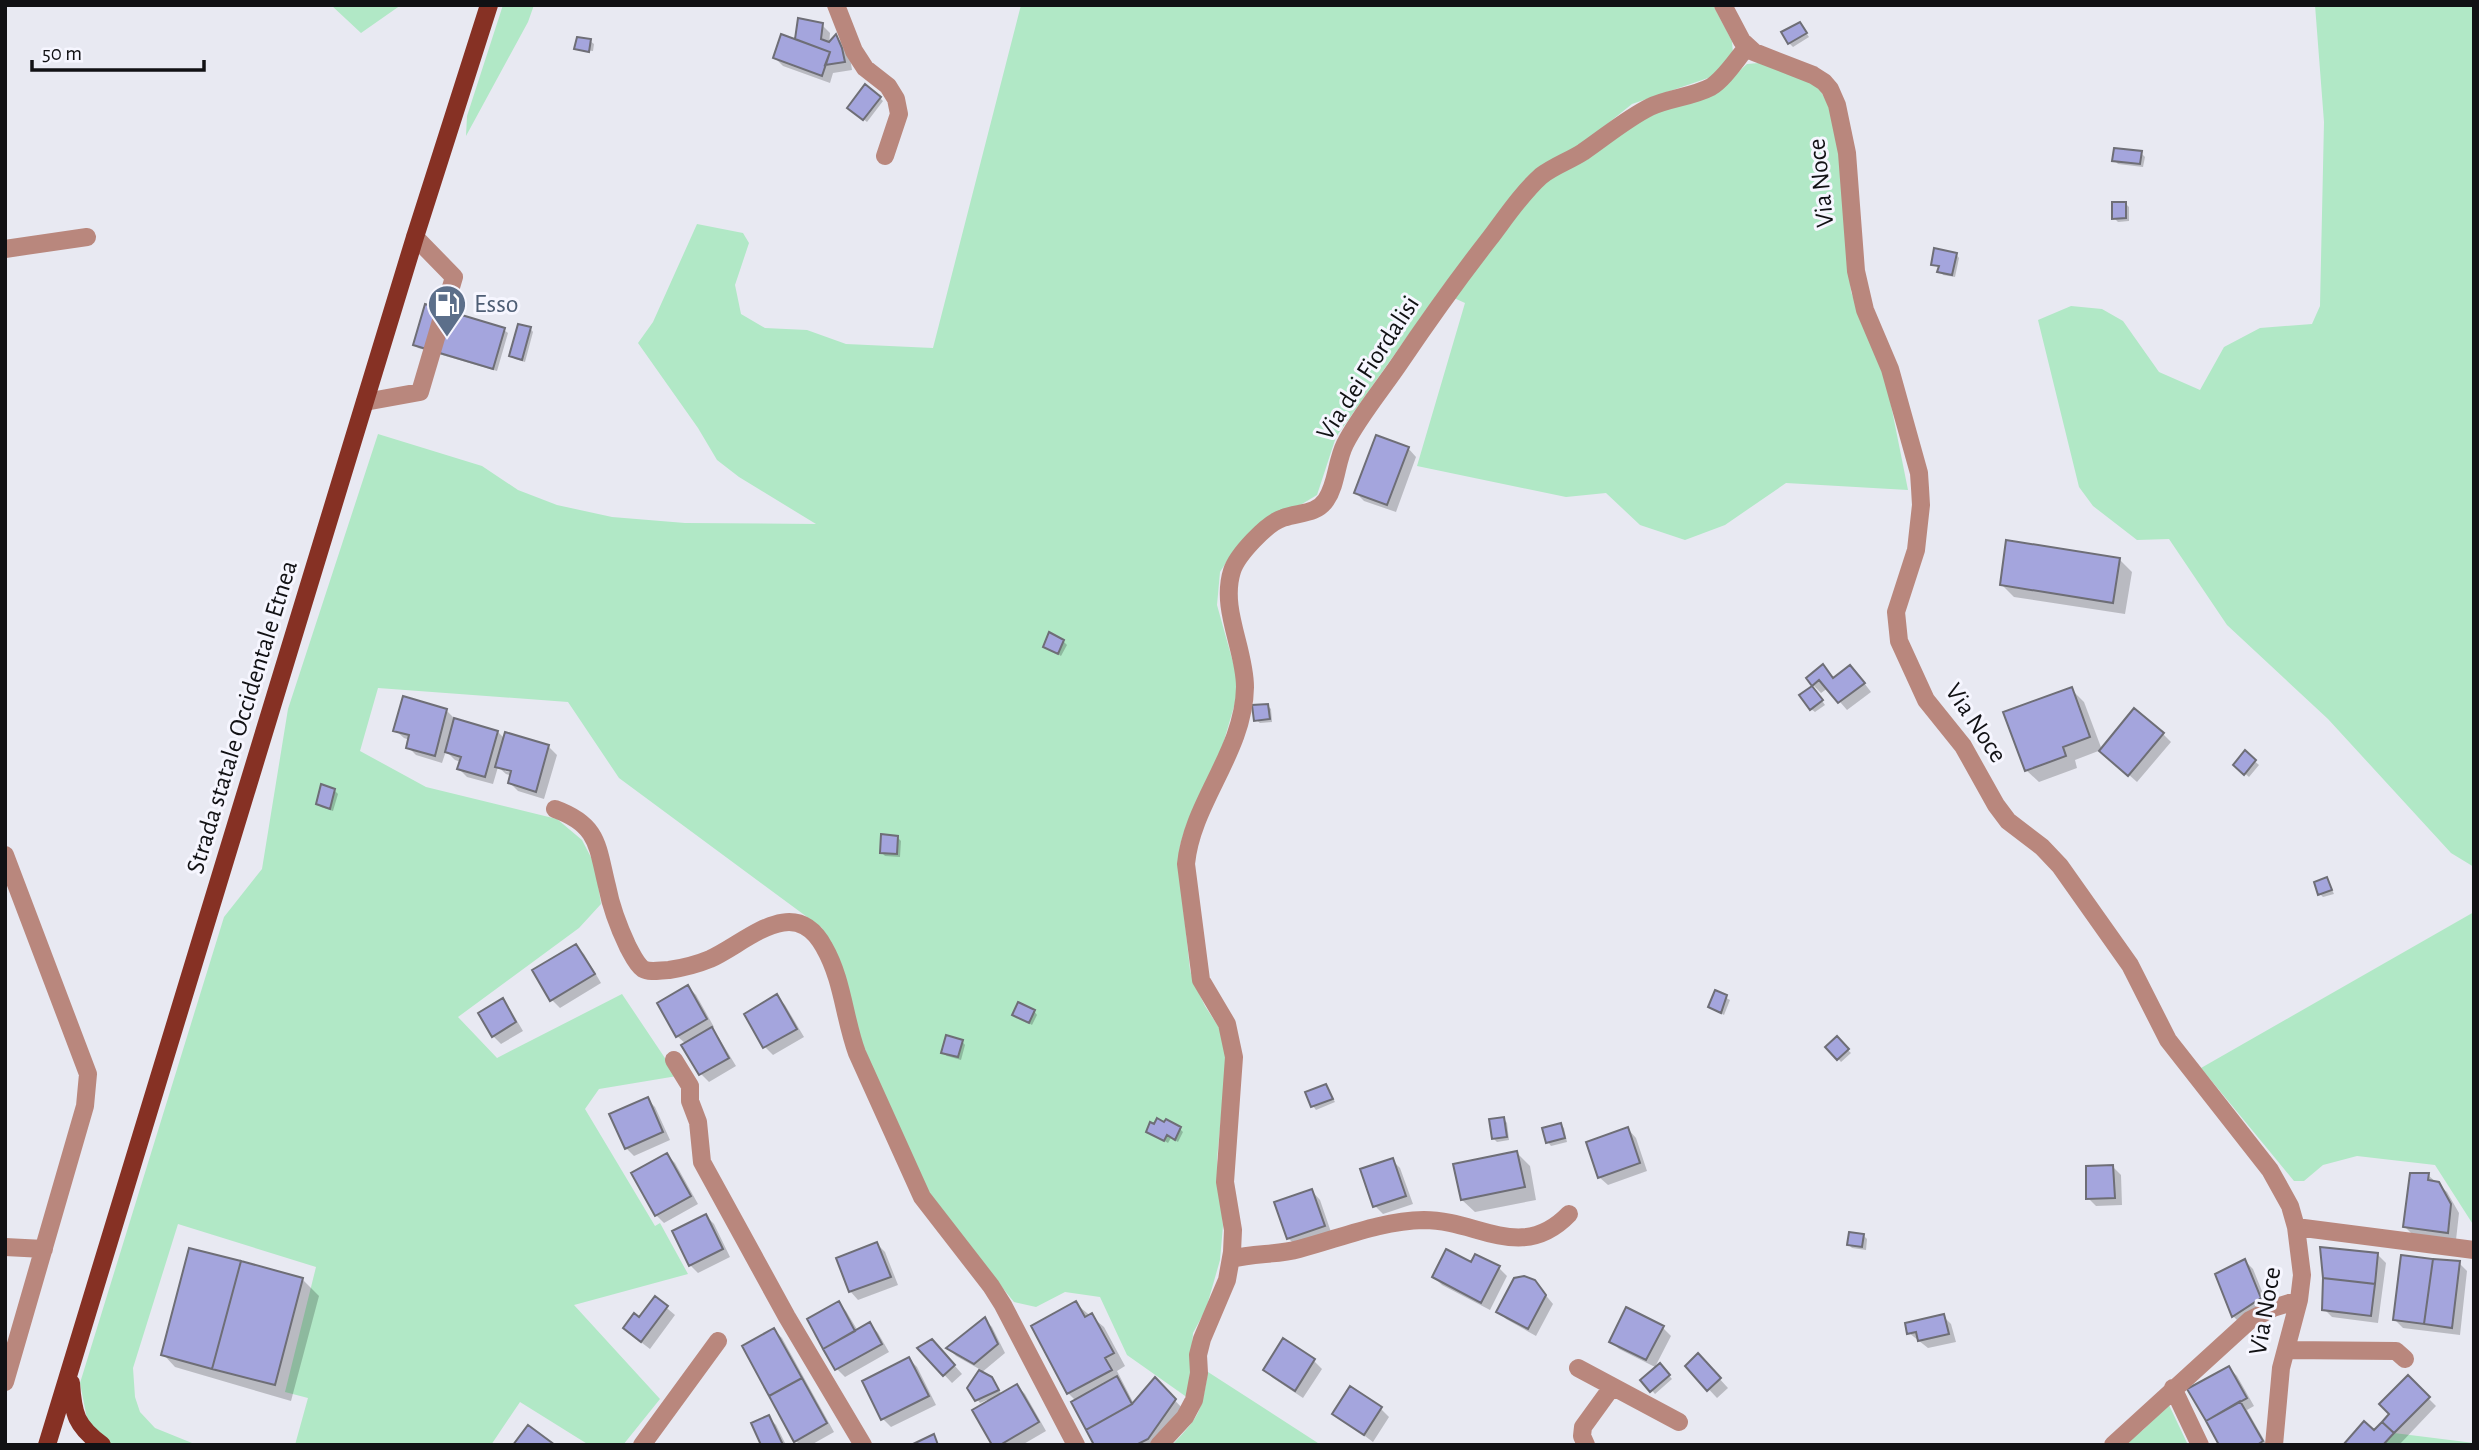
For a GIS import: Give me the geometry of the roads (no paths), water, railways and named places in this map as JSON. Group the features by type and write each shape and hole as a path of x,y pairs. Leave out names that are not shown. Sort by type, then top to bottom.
{"main road":[{"name":"Strada statale Occidentale Etnea","path":"47,1445 415,237 489,5"},
{"path":"70,1372 73,1410 84,1432 102,1445"}],"street":[{"path":"836,5 859,59 865,68 888,86 896,99 899,114 885,156"},
{"path":"1723,5 1747,47"},
{"name":"Via Noce","path":"1747,47 1824,82 1837,105 1847,153 1856,271 1865,310 1890,369 1919,473 1921,505 1916,550 1896,612 1896,627 1899,641 1921,688 1937,715 1963,746 2008,821 2042,847 2060,866 2117,945 2168,1040 2270,1170 2290,1206 2296,1227 2302,1275 2299,1300 2281,1368 2274,1445"},
{"name":"Via dei Fiordalisi","path":"1159,1445 1185,1417 1194,1400 1199,1373 1198,1354 1227,1280 1231,1259 1233,1230 1225,1182 1234,1057 1227,1024 1201,980 1186,864 1194,828 1227,759 1243,709 1244,671 1230,610 1232,571 1238,558 1280,518 1315,510 1325,503 1344,445 1446,295 1522,195 1550,169 1581,153 1634,116 1653,106 1713,86 1747,47"},
{"path":"5,249 87,237"},
{"path":"365,402 420,392 454,277 415,237"},
{"path":"555,809 572,816 593,833 615,912 635,960 643,969 674,969 708,960 765,927 779,922 803,925 824,946 843,992 850,1034 857,1053 922,1197 1003,1305 1076,1445"},
{"path":"5,855 88,1074 85,1106 5,1382"},
{"path":"674,1060 690,1086 690,1101 698,1122 702,1162 787,1317 863,1445"},
{"path":"1231,1259 1250,1254 1297,1250 1377,1226 1426,1220 1528,1238 1557,1227 1569,1214"},
{"path":"2296,1227 2474,1250"},
{"path":"5,1247 44,1249"},
{"path":"2113,1445 2250,1320 2273,1308 2299,1300"},
{"path":"642,1445 718,1341"},
{"path":"2286,1350 2396,1351 2405,1359"},
{"path":"1578,1368 1679,1422"},
{"path":"1586,1445 1583,1427 1612,1387"},
{"path":"2173,1388 2200,1445"}],"place":[{"name":"Esso","path":"447,338"}]}
